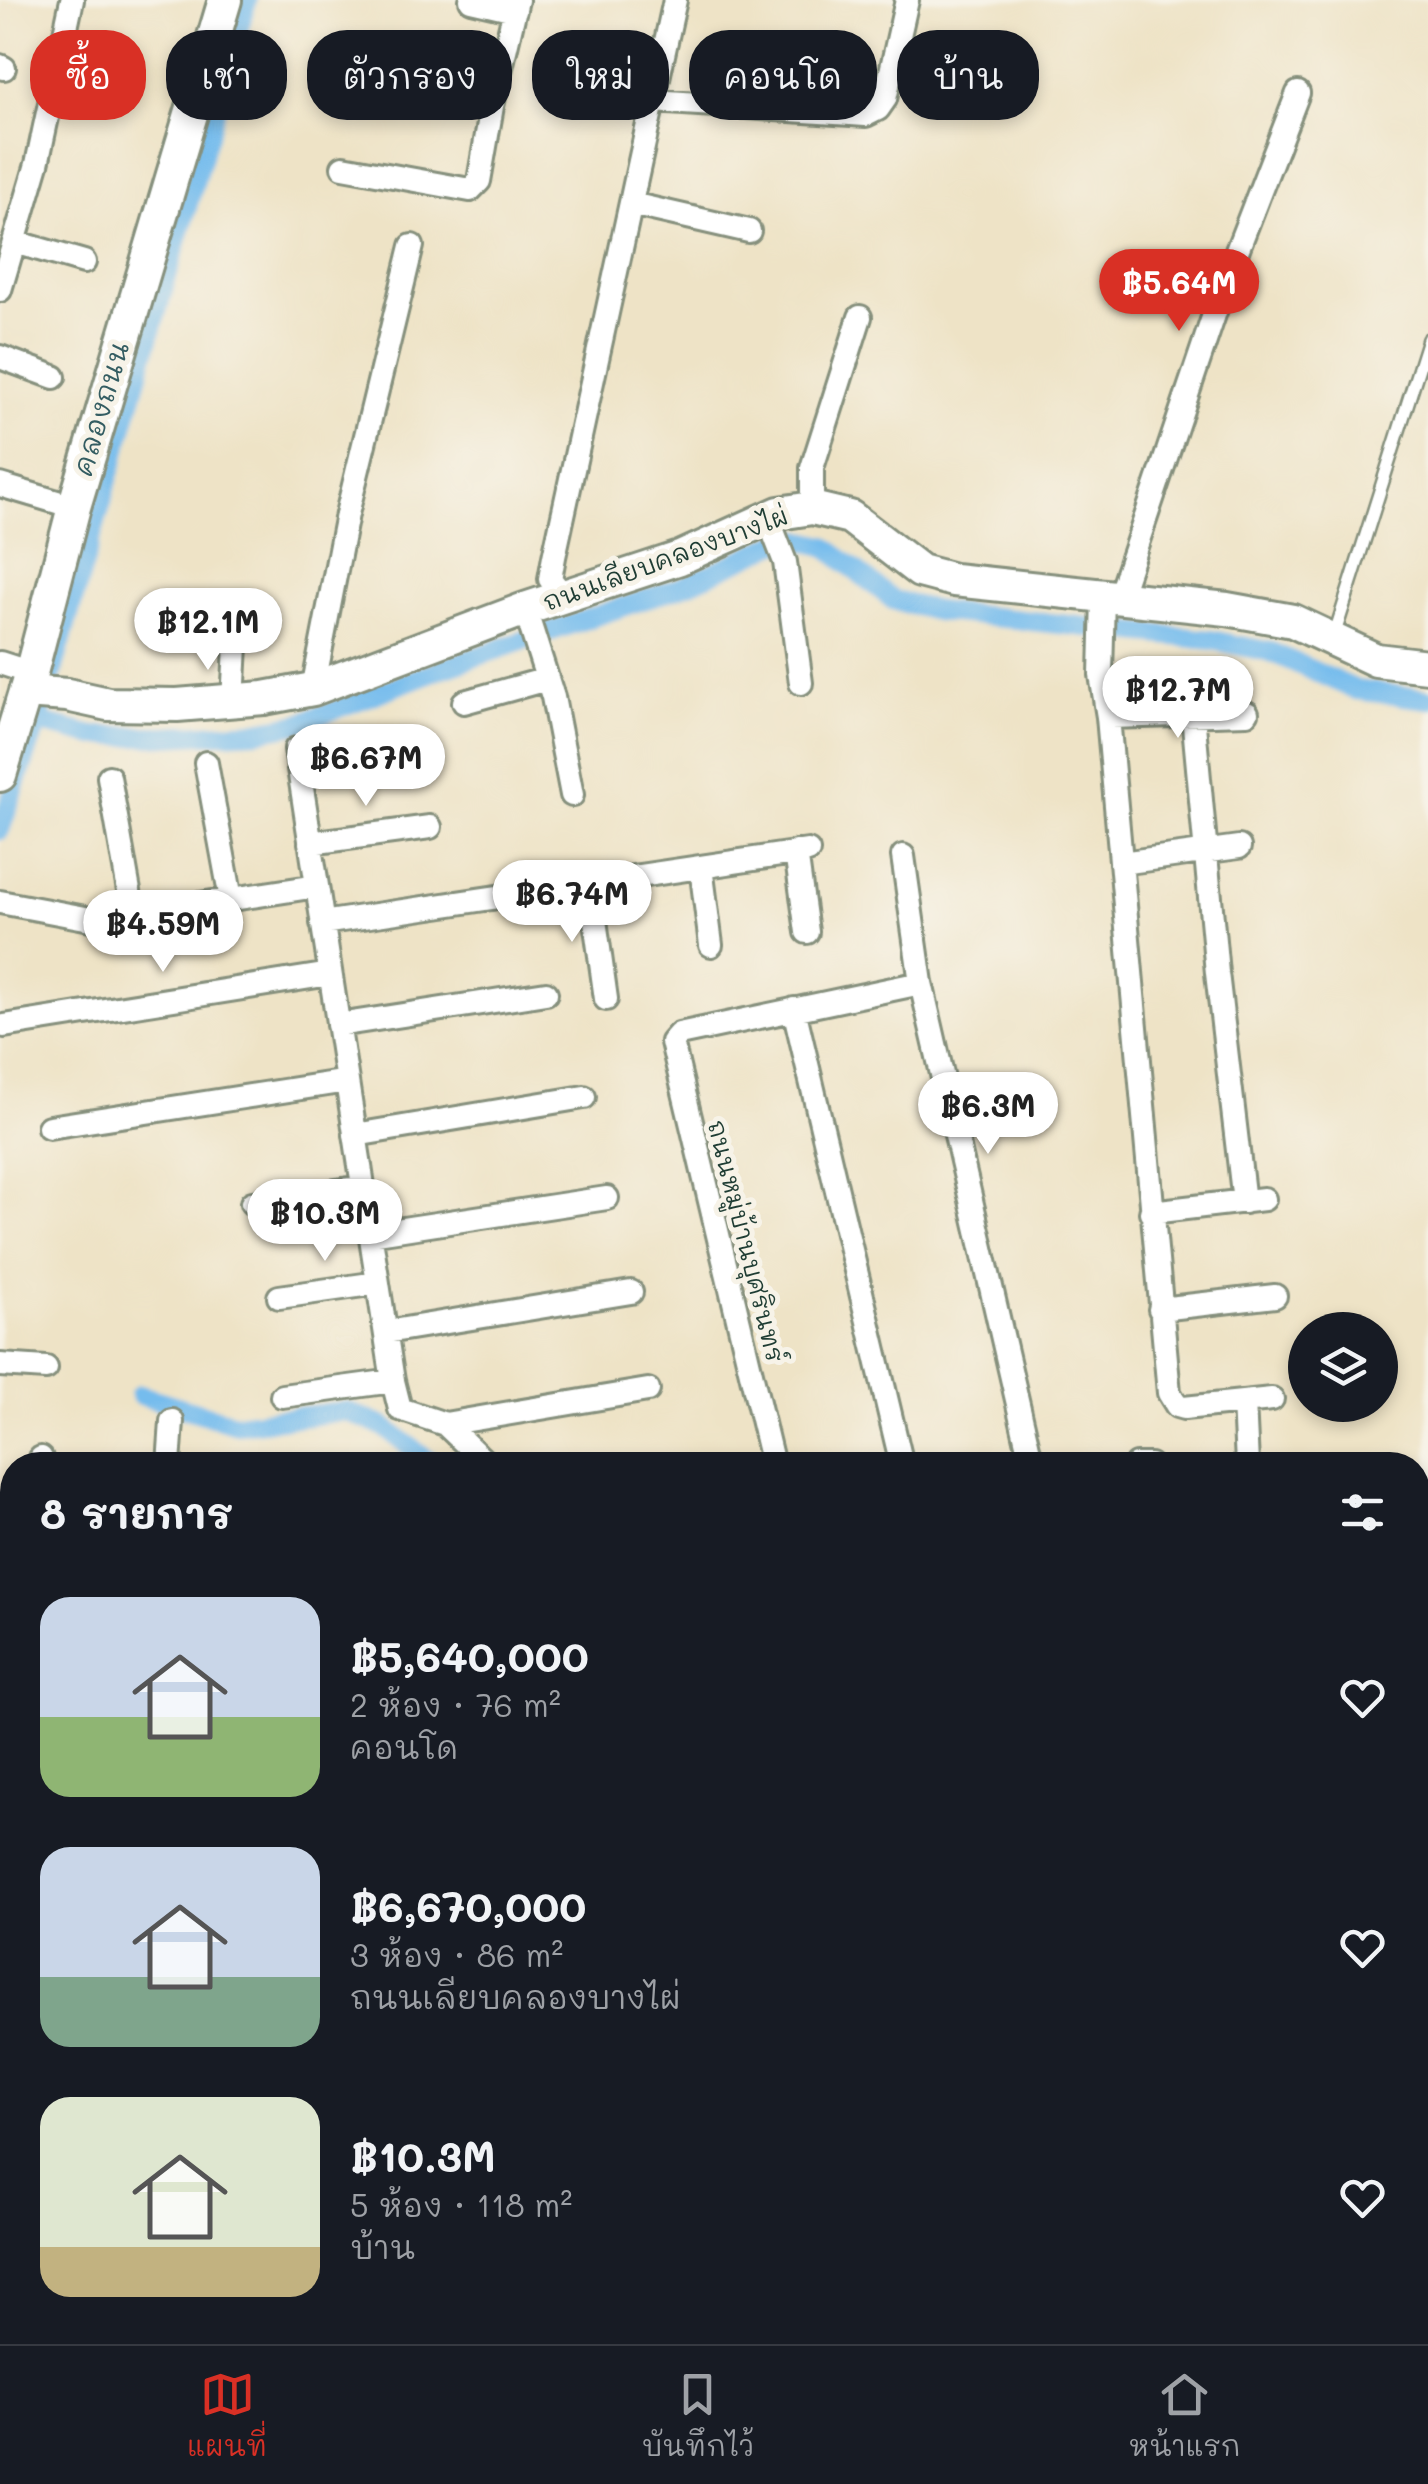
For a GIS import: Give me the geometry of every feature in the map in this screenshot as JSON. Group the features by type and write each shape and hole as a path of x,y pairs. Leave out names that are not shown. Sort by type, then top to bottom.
{"street":[{"path":"0,290 37,164 72,0"},
{"path":"0,775 32,683 74,508 226,0"},
{"path":"471,0 516,5 510,30"},
{"path":"668,30 675,0"},
{"path":"669,102 866,114 878,109 885,99 908,0"},
{"path":"1272,1400 1184,1408 1177,1406 1169,1393 1100,652 1108,602 1224,282 1298,93"},
{"path":"343,167 470,190 479,182 490,120"},
{"path":"565,596 550,579 649,120"},
{"path":"630,204 749,231"},
{"path":"15,242 84,262"},
{"path":"313,689 347,514 412,246"},
{"path":"812,508 812,468 860,317"},
{"path":"0,357 54,377"},
{"path":"0,485 74,508"},
{"name":"ถนนเลียบคลองบางไผ่","path":"32,683 108,704 233,702 313,689 527,618 565,596 680,558 774,533 780,512 812,508 850,517 920,571 954,580 1108,602 1228,609 1293,621 1376,660 1428,666"},
{"path":"774,533 791,600 800,684"},
{"path":"527,618 547,679 572,795"},
{"path":"233,702 236,646"},
{"path":"464,702 547,679"},
{"path":"1108,717 1247,713"},
{"path":"1151,1212 1254,1200 1205,851 1193,714"},
{"path":"296,749 400,1410 445,1424 474,1452"},
{"path":"206,763 231,899"},
{"path":"109,777 132,914"},
{"path":"310,844 430,826"},
{"path":"1120,863 1239,847"},
{"path":"322,922 802,852 807,932"},
{"path":"903,856 921,983 1029,1452"},
{"path":"701,867 711,945"},
{"path":"590,884 606,1000"},
{"path":"0,902 96,920 317,886"},
{"path":"4,1026 330,974"},
{"path":"899,1452 794,1009 921,983"},
{"path":"338,1024 546,993"},
{"name":"ถนนหมู่บ้านบุศรินทร์","path":"770,1452 672,1048 679,1034 794,1009"},
{"path":"49,1127 347,1081"},
{"path":"355,1135 584,1097"},
{"path":"252,1203 363,1187"},
{"path":"370,1234 607,1198"},
{"path":"280,1297 378,1283"},
{"path":"386,1332 631,1292"},
{"path":"1160,1309 1275,1296"},
{"path":"0,1365 46,1368"},
{"path":"282,1396 393,1381"},
{"path":"445,1424 648,1390"},
{"path":"1244,1402 1246,1452"},
{"path":"170,1452 172,1422"}],"lane":[{"path":"1332,640 1428,339"}],"waterway":[{"name":"คลองถนน","path":"0,830 38,722 247,0"},
{"path":"38,722 94,736 258,731 300,723 437,670 681,587 777,543 799,540 825,546 893,600 936,611 1211,640 1271,652 1356,690 1428,699"},
{"path":"140,1395 237,1424 346,1411 384,1427 417,1452"}]}
